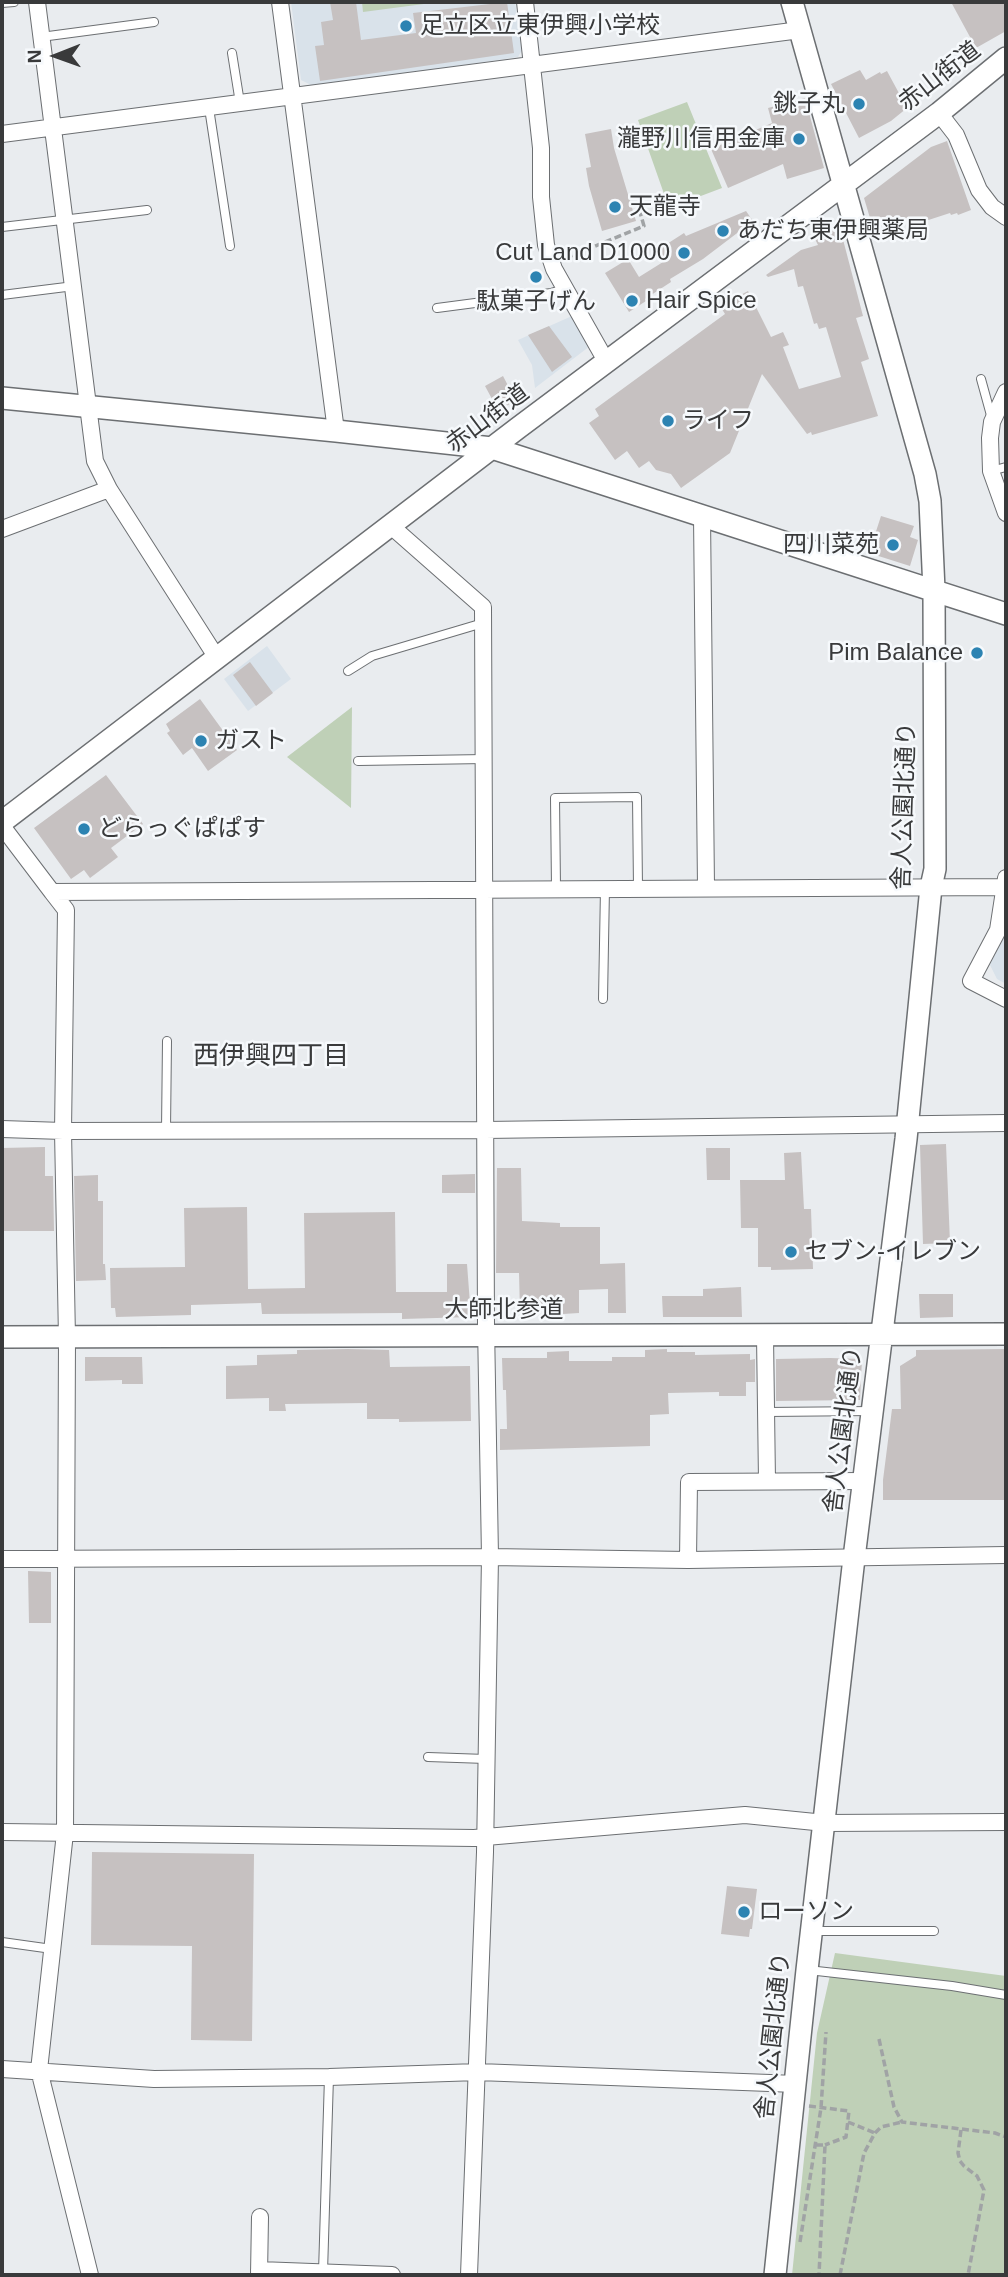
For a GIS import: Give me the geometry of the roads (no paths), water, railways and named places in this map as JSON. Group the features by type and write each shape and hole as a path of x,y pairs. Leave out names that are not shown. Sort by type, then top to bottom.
{"street":[{"path":"37,2 95,461 109,489 218,657"},
{"path":"280,2 337,431"},
{"path":"525,2 541,148 541,197 546,245 564,289 606,362"},
{"name":"舎人公園北通り","path":"775,2275 807,1970 935,869 934,590 930,501 925,474 792,2"},
{"path":"2,134 800,30"},
{"name":"赤山街道","path":"2,824 606,362 939,113 1006,58"},
{"path":"939,113 956,135 979,190 992,206 1006,217"},
{"path":"1006,392 992,422 990,438 999,469 1006,513"},
{"path":"2,398 492,449 1006,614"},
{"path":"2,529 109,489"},
{"path":"702,516 706,887"},
{"path":"391,526 483,607 486,1337 490,1557 485,1838 469,2275"},
{"path":"2,824 66,911 63,1131 67,1338 65,1833 40,2070 90,2275"},
{"path":"52,892 931,887 1006,883 998,930 971,981 1006,999"},
{"path":"2,1129 485,1130 1006,1123"},
{"name":"大師北参道","path":"2,1338 1006,1334"},
{"path":"765,1336 767,1481"},
{"path":"688,1560 688,1482 865,1481"},
{"path":"2,1559 490,1557 688,1560 1006,1555"},
{"path":"2,1832 485,1838 745,1815 825,1823 1006,1822"},
{"path":"2,2068 154,2079 478,2072 796,2084"},
{"path":"260,2217 259,2273 392,2275"}],"lane":[{"path":"2,3 14,2"},
{"path":"41,37 154,22"},
{"path":"232,52 240,103"},
{"path":"209,108 230,246"},
{"path":"2,227 147,210"},
{"path":"2,295 74,286"},
{"path":"436,308 564,289"},
{"path":"981,379 992,422"},
{"path":"348,671 372,656 483,623"},
{"path":"358,761 485,759"},
{"path":"555,888 555,798 637,797 638,888"},
{"path":"603,999 605,888"},
{"path":"166,1130 167,1041"},
{"path":"767,1412 873,1411"},
{"path":"428,1757 486,1759"},
{"path":"812,1931 934,1931"},
{"path":"2,1942 52,1949"},
{"path":"807,1970 952,1986 1006,1995"},
{"path":"323,2272 328,2077"}],"place":[{"name":"足立区立東伊興小学校","path":"406,26"},
{"name":"銚子丸","path":"859,104"},
{"name":"瀧野川信用金庫","path":"799,139"},
{"name":"天龍寺","path":"615,207"},
{"name":"あだち東伊興薬局","path":"723,231"},
{"name":"Cut Land D1000","path":"684,253"},
{"name":"駄菓子げん","path":"536,277"},
{"name":"Hair Spice","path":"632,301"},
{"name":"ライフ","path":"668,421"},
{"name":"四川菜苑","path":"893,545"},
{"name":"Pim Balance","path":"977,653"},
{"name":"ガスト","path":"201,741"},
{"name":"どらっぐぱぱす","path":"84,829"},
{"name":"セブン-イレブン","path":"791,1252"},
{"name":"ローソン","path":"744,1912"}],"district":[{"name":"西伊興四丁目","path":"271,1057"}]}
